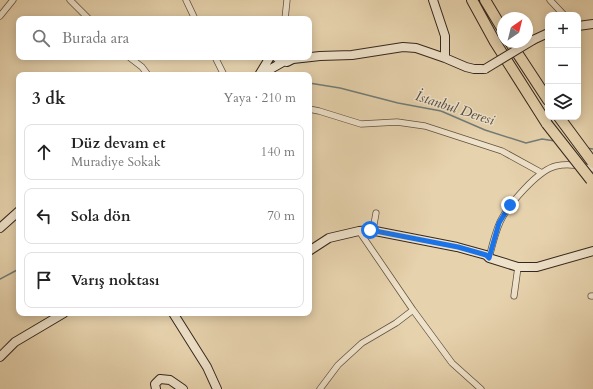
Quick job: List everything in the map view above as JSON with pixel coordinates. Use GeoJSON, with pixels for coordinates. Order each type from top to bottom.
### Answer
{"type":"FeatureCollection","features":[{"type":"Feature","properties":{"kind":"highway"},"geometry":{"type":"LineString","coordinates":[[472,0],[496,42],[547,124],[592,182]]}},
{"type":"Feature","properties":{"kind":"highway"},"geometry":{"type":"LineString","coordinates":[[485,0],[497,20]]}},
{"type":"Feature","properties":{"kind":"highway"},"geometry":{"type":"LineString","coordinates":[[514,48],[545,95]]}},
{"type":"Feature","properties":{"kind":"highway"},"geometry":{"type":"LineString","coordinates":[[561,120],[593,163]]}},
{"type":"Feature","properties":{"kind":"street"},"geometry":{"type":"LineString","coordinates":[[0,16],[13,0]]}},
{"type":"Feature","properties":{"kind":"street"},"geometry":{"type":"LineString","coordinates":[[70,0],[86,16]]}},
{"type":"Feature","properties":{"kind":"street"},"geometry":{"type":"LineString","coordinates":[[186,0],[194,16]]}},
{"type":"Feature","properties":{"kind":"street"},"geometry":{"type":"LineString","coordinates":[[285,16],[287,0]]}},
{"type":"Feature","properties":{"kind":"street"},"geometry":{"type":"LineString","coordinates":[[433,0],[445,36],[445,58]]}},
{"type":"Feature","properties":{"kind":"street"},"geometry":{"type":"LineString","coordinates":[[550,0],[561,12]]}},
{"type":"Feature","properties":{"kind":"street"},"geometry":{"type":"LineString","coordinates":[[581,26],[593,24]]}},
{"type":"Feature","properties":{"kind":"street"},"geometry":{"type":"LineString","coordinates":[[312,57],[352,55],[403,47],[416,48],[466,67],[485,69],[545,34]]}},
{"type":"Feature","properties":{"kind":"street"},"geometry":{"type":"LineString","coordinates":[[312,53],[320,56]]}},
{"type":"Feature","properties":{"kind":"street"},"geometry":{"type":"LineString","coordinates":[[133,60],[146,72]]}},
{"type":"Feature","properties":{"kind":"street"},"geometry":{"type":"LineString","coordinates":[[216,60],[222,72]]}},
{"type":"Feature","properties":{"kind":"street"},"geometry":{"type":"LineString","coordinates":[[261,72],[268,60]]}},
{"type":"Feature","properties":{"kind":"street"},"geometry":{"type":"LineString","coordinates":[[263,72],[280,60],[290,62],[292,60]]}},
{"type":"Feature","properties":{"kind":"street"},"geometry":{"type":"LineString","coordinates":[[312,109],[319,110],[361,124],[396,122],[425,126],[502,151],[542,173]]}},
{"type":"Feature","properties":{"kind":"street"},"geometry":{"type":"LineString","coordinates":[[489,258],[499,223],[510,205],[524,189],[542,173],[555,166],[574,165],[593,169]]}},
{"type":"Feature","properties":{"kind":"street"},"geometry":{"type":"LineString","coordinates":[[373,230],[376,213]]}},
{"type":"Feature","properties":{"kind":"street"},"geometry":{"type":"LineString","coordinates":[[0,228],[16,214]]}},
{"type":"Feature","properties":{"kind":"street"},"geometry":{"type":"LineString","coordinates":[[312,249],[329,238],[359,231],[373,230],[458,247],[486,255],[489,258],[518,268],[537,267],[593,251]]}},
{"type":"Feature","properties":{"kind":"street"},"geometry":{"type":"LineString","coordinates":[[359,231],[413,310],[452,363],[481,389]]}},
{"type":"Feature","properties":{"kind":"street"},"geometry":{"type":"LineString","coordinates":[[514,296],[518,268]]}},
{"type":"Feature","properties":{"kind":"street"},"geometry":{"type":"LineString","coordinates":[[320,389],[338,365],[362,343],[396,323],[413,310]]}},
{"type":"Feature","properties":{"kind":"street"},"geometry":{"type":"LineString","coordinates":[[0,357],[15,342],[59,316]]}},
{"type":"Feature","properties":{"kind":"street"},"geometry":{"type":"LineString","coordinates":[[175,316],[207,367],[217,389]]}},
{"type":"Feature","properties":{"kind":"street"},"geometry":{"type":"LineString","coordinates":[[156,389],[155,384],[160,379],[170,380],[182,389]]}},
{"type":"Feature","properties":{"kind":"waterway","name":"İstanbul Deresi"},"geometry":{"type":"LineString","coordinates":[[312,83],[340,88],[398,103],[441,111],[485,130],[526,143],[542,139],[555,141]]}},
{"type":"Feature","properties":{"kind":"waterway","name":"İstanbul Deresi"},"geometry":{"type":"LineString","coordinates":[[586,148],[593,149]]}},
{"type":"Feature","properties":{"kind":"waterway"},"geometry":{"type":"LineString","coordinates":[[0,279],[16,271]]}},
{"type":"Feature","properties":{"kind":"route"},"geometry":{"type":"LineString","coordinates":[[370,230],[458,247],[486,255],[489,258],[499,223],[510,205]]}}]}
